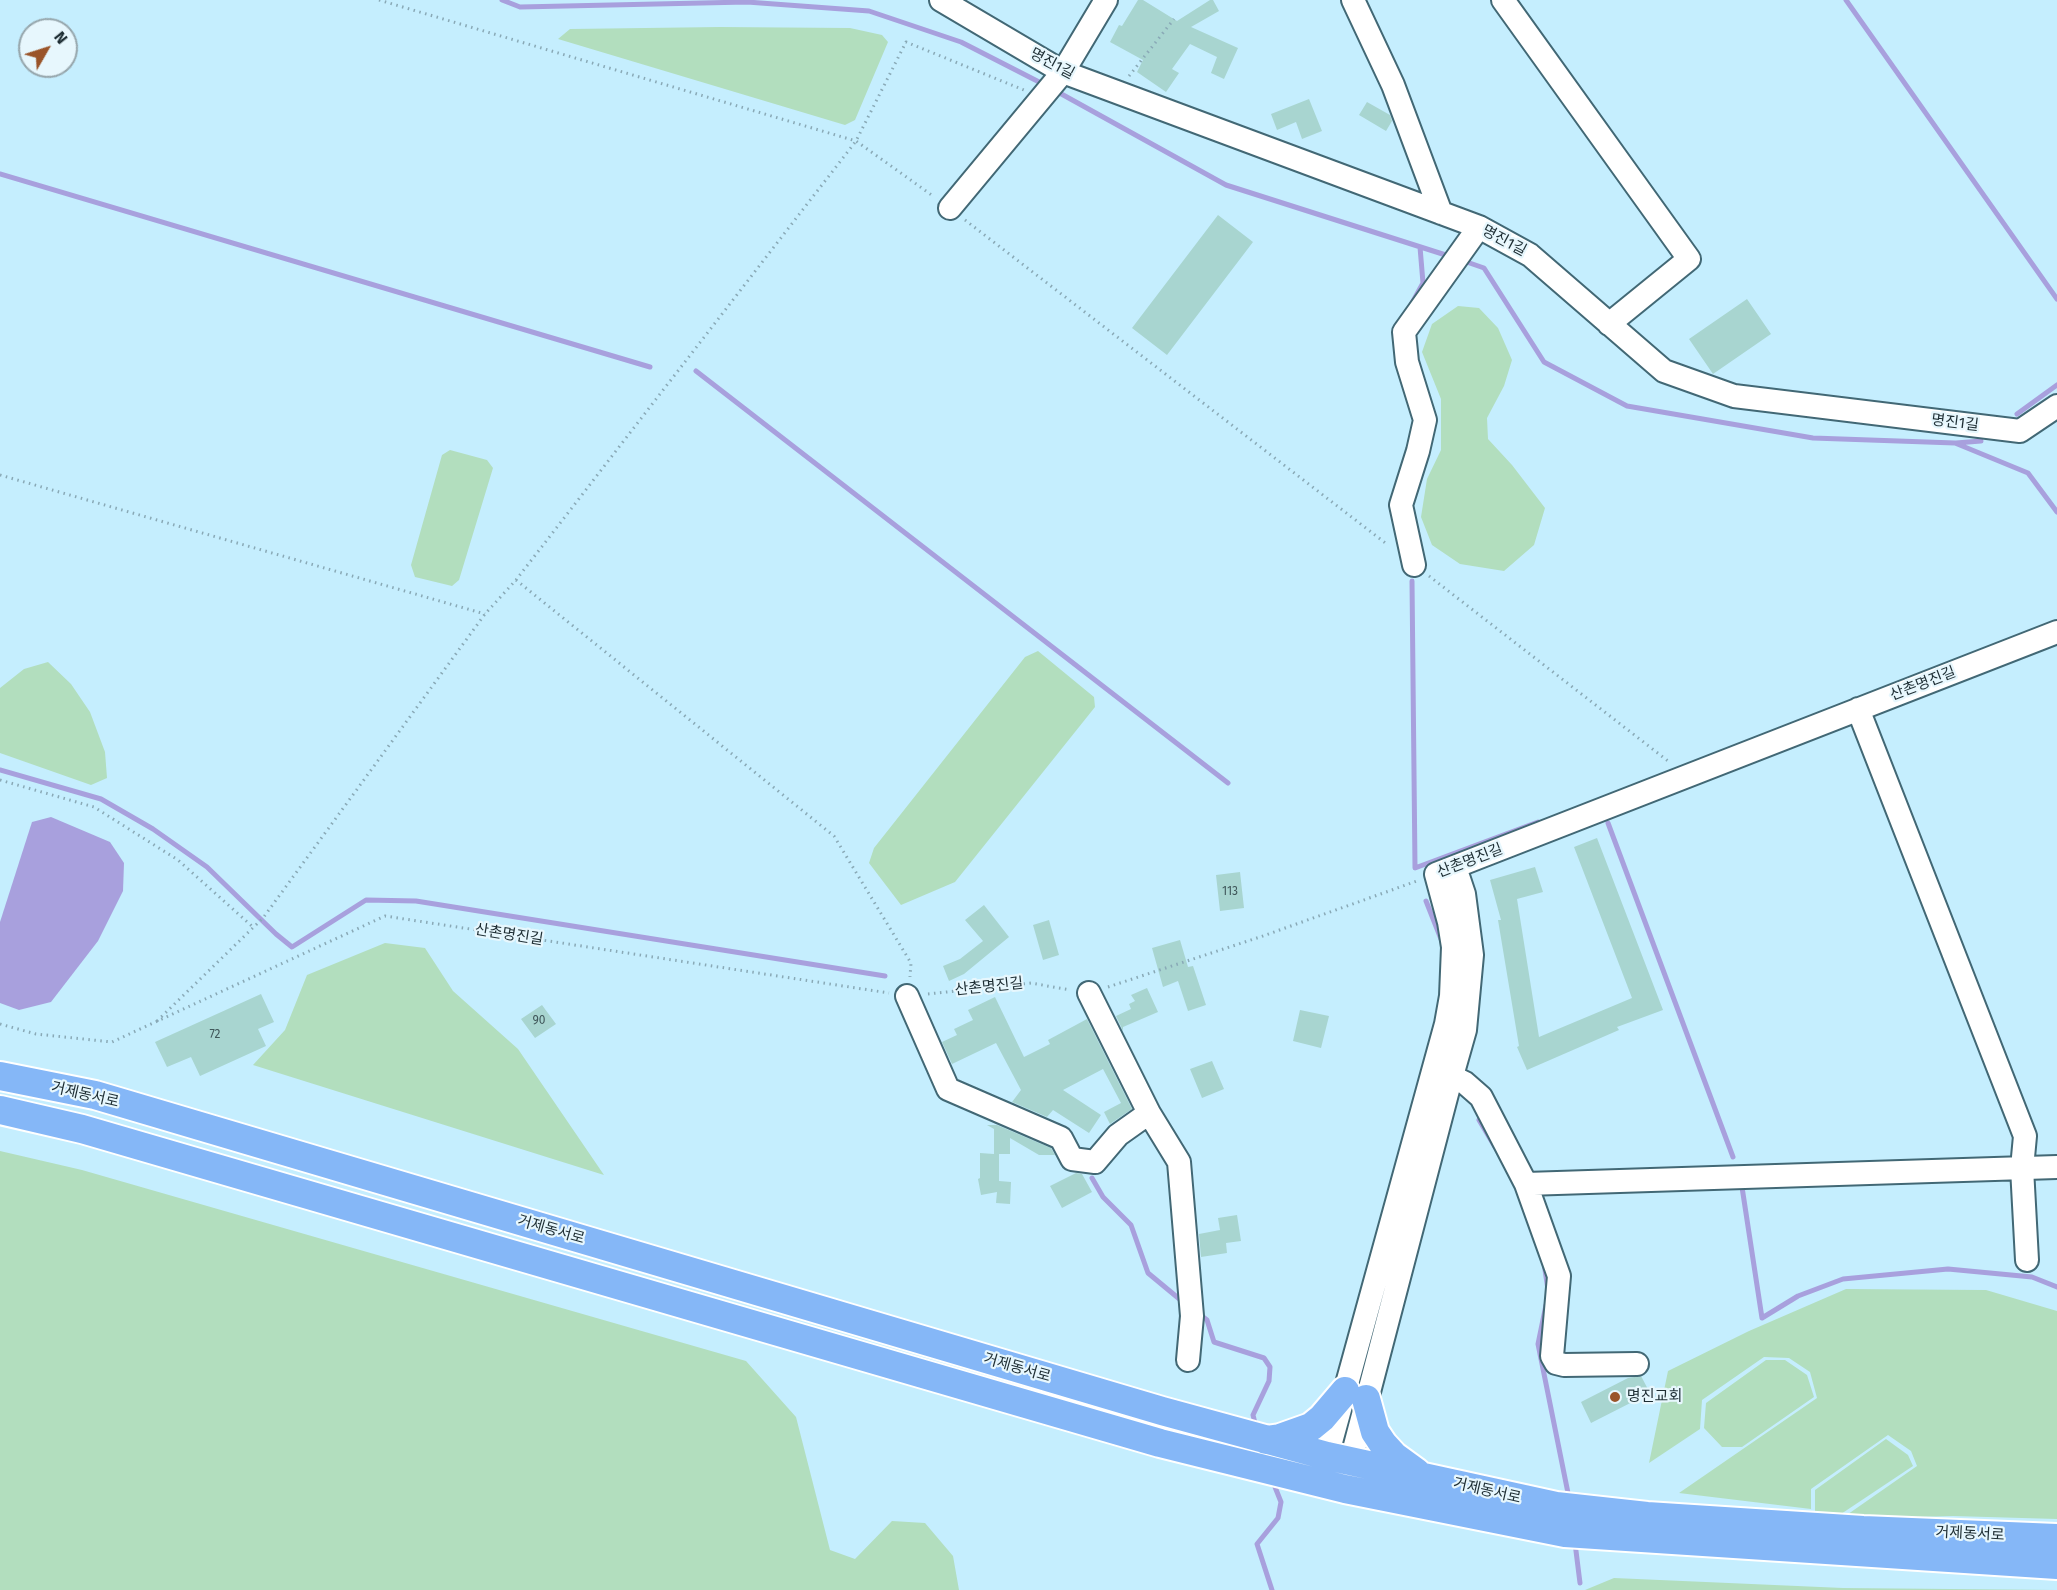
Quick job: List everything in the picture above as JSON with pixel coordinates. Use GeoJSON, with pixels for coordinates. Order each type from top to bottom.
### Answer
{"type":"FeatureCollection","features":[{"type":"Feature","properties":{"kind":"main road","name":"거제동서로"},"geometry":{"type":"LineString","coordinates":[[0,1076],[95,1095],[1265,1440],[1556,1506],[1580,1525],[1659,1517],[1863,1530],[2057,1538]]}},
{"type":"Feature","properties":{"kind":"main road","name":"거제동서로"},"geometry":{"type":"LineString","coordinates":[[0,1110],[82,1128],[1160,1443],[1332,1486],[1580,1525],[2057,1565]]}},
{"type":"Feature","properties":{"kind":"main road"},"geometry":{"type":"LineString","coordinates":[[1265,1440],[1280,1438],[1311,1427],[1355,1395],[1383,1444],[1394,1456],[1423,1476]]}},
{"type":"Feature","properties":{"kind":"street","name":"명진1길"},"geometry":{"type":"LineString","coordinates":[[941,0],[1063,72],[1479,227],[1530,255],[1664,371],[1734,396],[2020,431],[2057,406]]}},
{"type":"Feature","properties":{"kind":"street"},"geometry":{"type":"LineString","coordinates":[[950,208],[1063,72],[1106,0]]}},
{"type":"Feature","properties":{"kind":"street"},"geometry":{"type":"LineString","coordinates":[[1353,0],[1393,85],[1441,213]]}},
{"type":"Feature","properties":{"kind":"street"},"geometry":{"type":"LineString","coordinates":[[1503,0],[1689,259],[1609,324]]}},
{"type":"Feature","properties":{"kind":"street"},"geometry":{"type":"LineString","coordinates":[[1414,565],[1401,505],[1425,420],[1407,362],[1404,332],[1479,227]]}},
{"type":"Feature","properties":{"kind":"street","name":"산촌명진길"},"geometry":{"type":"LineString","coordinates":[[1446,870],[2053,634]]}},
{"type":"Feature","properties":{"kind":"street"},"geometry":{"type":"LineString","coordinates":[[1858,709],[2025,1136],[2022,1168],[2027,1260]]}},
{"type":"Feature","properties":{"kind":"street"},"geometry":{"type":"LineString","coordinates":[[1464,897],[1473,870],[1492,852]]}},
{"type":"Feature","properties":{"kind":"street"},"geometry":{"type":"LineString","coordinates":[[1443,1072],[1465,1030],[1472,955],[1464,897],[1446,870]]}},
{"type":"Feature","properties":{"kind":"street"},"geometry":{"type":"LineString","coordinates":[[1332,1486],[1443,1072],[1446,1024],[1451,996],[1453,947],[1446,870]]}},
{"type":"Feature","properties":{"kind":"street"},"geometry":{"type":"LineString","coordinates":[[1089,993],[1149,1113],[1179,1162],[1191,1289],[1192,1316],[1188,1360]]}},
{"type":"Feature","properties":{"kind":"street"},"geometry":{"type":"LineString","coordinates":[[907,996],[948,1089],[1061,1138],[1072,1159],[1095,1162],[1118,1135],[1149,1113]]}},
{"type":"Feature","properties":{"kind":"street"},"geometry":{"type":"LineString","coordinates":[[1443,1072],[1473,1088],[1481,1097],[1526,1184],[1559,1276],[1552,1356],[1556,1363],[1564,1365],[1637,1364]]}},
{"type":"Feature","properties":{"kind":"street"},"geometry":{"type":"LineString","coordinates":[[1526,1184],[2057,1167]]}},
{"type":"Feature","properties":{"kind":"path"},"geometry":{"type":"LineString","coordinates":[[379,0],[856,141],[950,208],[1686,775]]}},
{"type":"Feature","properties":{"kind":"path"},"geometry":{"type":"LineString","coordinates":[[1119,93],[1135,67],[1174,18]]}},
{"type":"Feature","properties":{"kind":"path"},"geometry":{"type":"LineString","coordinates":[[154,1023],[263,918],[485,614],[516,580],[856,141],[906,42],[1043,97]]}},
{"type":"Feature","properties":{"kind":"path"},"geometry":{"type":"LineString","coordinates":[[0,474],[485,614]]}},
{"type":"Feature","properties":{"kind":"path"},"geometry":{"type":"LineString","coordinates":[[516,580],[834,836],[911,963],[907,996]]}},
{"type":"Feature","properties":{"kind":"path"},"geometry":{"type":"LineString","coordinates":[[0,780],[94,807],[177,860],[253,927]]}},
{"type":"Feature","properties":{"kind":"path","name":"산촌명진길"},"geometry":{"type":"LineString","coordinates":[[0,1024],[36,1034],[112,1042],[384,916],[907,996],[1031,983],[1089,993],[1260,937],[1446,870]]}},
{"type":"Feature","properties":{"kind":"green space"},"geometry":{"type":"Polygon","coordinates":[[[850,28],[882,35],[888,42],[855,120],[845,125],[558,39],[570,29],[850,28]]]}},
{"type":"Feature","properties":{"kind":"green space"},"geometry":{"type":"Polygon","coordinates":[[[1458,306],[1479,308],[1498,328],[1512,360],[1504,386],[1487,418],[1488,439],[1512,465],[1545,508],[1534,545],[1504,571],[1460,564],[1432,545],[1421,517],[1427,479],[1441,450],[1441,399],[1422,352],[1432,324],[1458,306]]]}},
{"type":"Feature","properties":{"kind":"green space"},"geometry":{"type":"Polygon","coordinates":[[[450,450],[487,460],[493,468],[459,580],[452,586],[415,577],[411,565],[442,455],[450,450]]]}},
{"type":"Feature","properties":{"kind":"green space"},"geometry":{"type":"Polygon","coordinates":[[[1038,651],[1094,697],[1095,707],[955,882],[901,905],[869,863],[874,848],[1025,657],[1038,651]]]}},
{"type":"Feature","properties":{"kind":"green space"},"geometry":{"type":"Polygon","coordinates":[[[48,662],[71,684],[90,712],[105,752],[107,778],[91,785],[0,753],[0,688],[24,669],[48,662]]]}},
{"type":"Feature","properties":{"kind":"green space"},"geometry":{"type":"Polygon","coordinates":[[[385,943],[425,948],[453,991],[518,1049],[604,1175],[253,1065],[285,1030],[307,975],[385,943]]]}},
{"type":"Feature","properties":{"kind":"green space"},"geometry":{"type":"Polygon","coordinates":[[[0,1151],[82,1170],[746,1361],[796,1417],[830,1550],[855,1559],[892,1521],[925,1523],[953,1556],[959,1590],[0,1590],[0,1151]]]}},
{"type":"Feature","properties":{"kind":"green space"},"geometry":{"type":"Polygon","coordinates":[[[1846,1289],[1986,1290],[2057,1311],[2057,1519],[1953,1516],[1841,1519],[1917,1466],[1911,1451],[1888,1435],[1811,1489],[1811,1509],[1679,1493],[1817,1398],[1810,1372],[1789,1358],[1764,1357],[1702,1400],[1700,1429],[1649,1463],[1668,1371],[1749,1331],[1846,1289]]]}},
{"type":"Feature","properties":{"kind":"green space"},"geometry":{"type":"Polygon","coordinates":[[[1766,1360],[1785,1360],[1807,1375],[1814,1397],[1742,1447],[1722,1447],[1704,1428],[1706,1403],[1766,1360]]]}},
{"type":"Feature","properties":{"kind":"green space"},"geometry":{"type":"Polygon","coordinates":[[[1886,1439],[1908,1455],[1913,1466],[1832,1520],[1815,1511],[1815,1490],[1886,1439]]]}},
{"type":"Feature","properties":{"kind":"green space"},"geometry":{"type":"Polygon","coordinates":[[[1614,1578],[1843,1588],[2057,1590],[1585,1590],[1614,1578]]]}},
{"type":"Feature","properties":{"kind":"shaded area"},"geometry":{"type":"Polygon","coordinates":[[[51,817],[110,842],[124,863],[123,891],[98,941],[51,1002],[19,1010],[0,1003],[0,922],[32,822],[51,817]]]}},
{"type":"Feature","properties":{"kind":"building"},"geometry":{"type":"Polygon","coordinates":[[[1138,0],[1143,0],[1177,21],[1213,0],[1219,11],[1191,27],[1238,48],[1224,79],[1211,73],[1217,57],[1190,44],[1172,69],[1179,73],[1166,92],[1137,72],[1143,60],[1110,42],[1119,25],[1122,26],[1138,0]]]}},
{"type":"Feature","properties":{"kind":"building"},"geometry":{"type":"Polygon","coordinates":[[[1309,99],[1322,131],[1302,139],[1296,122],[1277,130],[1271,114],[1309,99]]]}},
{"type":"Feature","properties":{"kind":"building"},"geometry":{"type":"Polygon","coordinates":[[[1367,102],[1390,115],[1392,121],[1386,131],[1359,115],[1367,102]]]}},
{"type":"Feature","properties":{"kind":"building"},"geometry":{"type":"Polygon","coordinates":[[[1218,215],[1253,242],[1167,355],[1132,328],[1218,215]]]}},
{"type":"Feature","properties":{"kind":"building"},"geometry":{"type":"Polygon","coordinates":[[[1747,299],[1771,334],[1713,374],[1689,339],[1747,299]]]}},
{"type":"Feature","properties":{"kind":"building"},"geometry":{"type":"Polygon","coordinates":[[[1597,838],[1663,1010],[1617,1027],[1619,1030],[1527,1070],[1517,1047],[1519,1046],[1498,920],[1501,920],[1490,880],[1535,867],[1543,892],[1517,899],[1539,1037],[1632,998],[1574,847],[1597,838]]]}},
{"type":"Feature","properties":{"kind":"building"},"geometry":{"type":"Polygon","coordinates":[[[1240,872],[1244,908],[1220,911],[1216,875],[1240,872]]]}},
{"type":"Feature","properties":{"kind":"building"},"geometry":{"type":"Polygon","coordinates":[[[984,905],[1009,937],[964,974],[949,981],[943,966],[960,959],[983,941],[965,920],[984,905]]]}},
{"type":"Feature","properties":{"kind":"building"},"geometry":{"type":"Polygon","coordinates":[[[1049,920],[1059,955],[1043,960],[1033,925],[1049,920]]]}},
{"type":"Feature","properties":{"kind":"building"},"geometry":{"type":"Polygon","coordinates":[[[1180,940],[1188,967],[1193,966],[1206,1005],[1188,1011],[1178,981],[1163,987],[1152,948],[1180,940]]]}},
{"type":"Feature","properties":{"kind":"building"},"geometry":{"type":"Polygon","coordinates":[[[1147,988],[1158,1012],[1123,1027],[1123,1031],[1116,1016],[1131,1009],[1129,1004],[1135,1001],[1131,995],[1147,988]]]}},
{"type":"Feature","properties":{"kind":"building"},"geometry":{"type":"Polygon","coordinates":[[[261,994],[274,1022],[258,1029],[266,1046],[200,1076],[191,1057],[167,1067],[155,1042],[261,994]]]}},
{"type":"Feature","properties":{"kind":"building"},"geometry":{"type":"Polygon","coordinates":[[[995,997],[1024,1057],[1050,1044],[1048,1040],[1087,1019],[1132,1109],[1110,1124],[1104,1112],[1121,1103],[1103,1069],[1063,1090],[1101,1115],[1089,1133],[1053,1110],[1047,1117],[1012,1102],[1021,1090],[996,1043],[952,1064],[942,1042],[957,1035],[954,1029],[973,1020],[968,1010],[995,997]]]}},
{"type":"Feature","properties":{"kind":"building"},"geometry":{"type":"Polygon","coordinates":[[[542,1005],[556,1024],[535,1038],[521,1019],[542,1005]]]}},
{"type":"Feature","properties":{"kind":"building"},"geometry":{"type":"Polygon","coordinates":[[[1300,1010],[1329,1016],[1321,1048],[1293,1041],[1300,1010]]]}},
{"type":"Feature","properties":{"kind":"building"},"geometry":{"type":"Polygon","coordinates":[[[1212,1061],[1224,1089],[1202,1098],[1190,1069],[1212,1061]]]}},
{"type":"Feature","properties":{"kind":"building"},"geometry":{"type":"Polygon","coordinates":[[[987,1125],[997,1125],[1051,1148],[1055,1155],[1039,1155],[1010,1138],[1010,1154],[999,1154],[999,1181],[1011,1182],[1010,1204],[996,1203],[997,1192],[981,1195],[978,1179],[980,1178],[980,1153],[994,1154],[994,1129],[987,1125]]]}},
{"type":"Feature","properties":{"kind":"building"},"geometry":{"type":"Polygon","coordinates":[[[1076,1173],[1082,1174],[1092,1192],[1062,1208],[1050,1186],[1076,1173]]]}},
{"type":"Feature","properties":{"kind":"building"},"geometry":{"type":"Polygon","coordinates":[[[1237,1215],[1241,1241],[1226,1243],[1227,1253],[1201,1257],[1199,1234],[1220,1230],[1218,1218],[1237,1215]]]}},
{"type":"Feature","properties":{"kind":"building","name":"명진교회"},"geometry":{"type":"Polygon","coordinates":[[[1641,1376],[1650,1393],[1591,1423],[1581,1402],[1628,1378],[1641,1376]]]}},
{"type":"Feature","properties":{"kind":"waterway"},"geometry":{"type":"LineString","coordinates":[[502,0],[520,7],[747,2],[869,11],[961,42],[1045,85]]}},
{"type":"Feature","properties":{"kind":"waterway"},"geometry":{"type":"LineString","coordinates":[[1846,0],[2057,299]]}},
{"type":"Feature","properties":{"kind":"waterway"},"geometry":{"type":"LineString","coordinates":[[1056,91],[1226,185],[1452,257]]}},
{"type":"Feature","properties":{"kind":"waterway"},"geometry":{"type":"LineString","coordinates":[[0,174],[650,367]]}},
{"type":"Feature","properties":{"kind":"waterway"},"geometry":{"type":"LineString","coordinates":[[1412,303],[1423,283],[1420,247]]}},
{"type":"Feature","properties":{"kind":"waterway"},"geometry":{"type":"LineString","coordinates":[[1461,260],[1484,268],[1544,362],[1627,406],[1813,438],[1955,443],[2028,473],[2057,512]]}},
{"type":"Feature","properties":{"kind":"waterway"},"geometry":{"type":"LineString","coordinates":[[696,371],[1228,783]]}},
{"type":"Feature","properties":{"kind":"waterway"},"geometry":{"type":"LineString","coordinates":[[2017,414],[2057,385]]}},
{"type":"Feature","properties":{"kind":"waterway"},"geometry":{"type":"LineString","coordinates":[[1956,443],[1981,441]]}},
{"type":"Feature","properties":{"kind":"waterway"},"geometry":{"type":"LineString","coordinates":[[1412,581],[1415,868],[1538,822]]}},
{"type":"Feature","properties":{"kind":"waterway"},"geometry":{"type":"LineString","coordinates":[[0,770],[101,799],[153,829],[207,867],[292,947],[366,900],[416,901],[885,976]]}},
{"type":"Feature","properties":{"kind":"waterway"},"geometry":{"type":"LineString","coordinates":[[1608,823],[1733,1157]]}},
{"type":"Feature","properties":{"kind":"waterway"},"geometry":{"type":"LineString","coordinates":[[1426,901],[1441,939]]}},
{"type":"Feature","properties":{"kind":"waterway"},"geometry":{"type":"LineString","coordinates":[[1479,1120],[1495,1147]]}},
{"type":"Feature","properties":{"kind":"waterway"},"geometry":{"type":"LineString","coordinates":[[1092,1178],[1103,1197],[1131,1225],[1148,1273],[1183,1302]]}},
{"type":"Feature","properties":{"kind":"waterway"},"geometry":{"type":"LineString","coordinates":[[1742,1187],[1762,1318],[1798,1296],[1843,1279],[1948,1269],[2032,1277],[2057,1287]]}},
{"type":"Feature","properties":{"kind":"waterway"},"geometry":{"type":"LineString","coordinates":[[1544,1263],[1548,1290]]}},
{"type":"Feature","properties":{"kind":"waterway"},"geometry":{"type":"LineString","coordinates":[[1546,1305],[1538,1344],[1569,1498]]}},
{"type":"Feature","properties":{"kind":"waterway"},"geometry":{"type":"LineString","coordinates":[[1198,1313],[1207,1320],[1214,1342],[1264,1358],[1270,1367],[1269,1381],[1253,1415],[1256,1427]]}},
{"type":"Feature","properties":{"kind":"waterway"},"geometry":{"type":"LineString","coordinates":[[1272,1590],[1257,1544],[1278,1518],[1281,1502],[1275,1487]]}},
{"type":"Feature","properties":{"kind":"waterway"},"geometry":{"type":"LineString","coordinates":[[1575,1543],[1580,1583]]}},
{"type":"Feature","properties":{"kind":"place","name":"명진교회"},"geometry":{"type":"Point","coordinates":[1615,1397]}}]}
